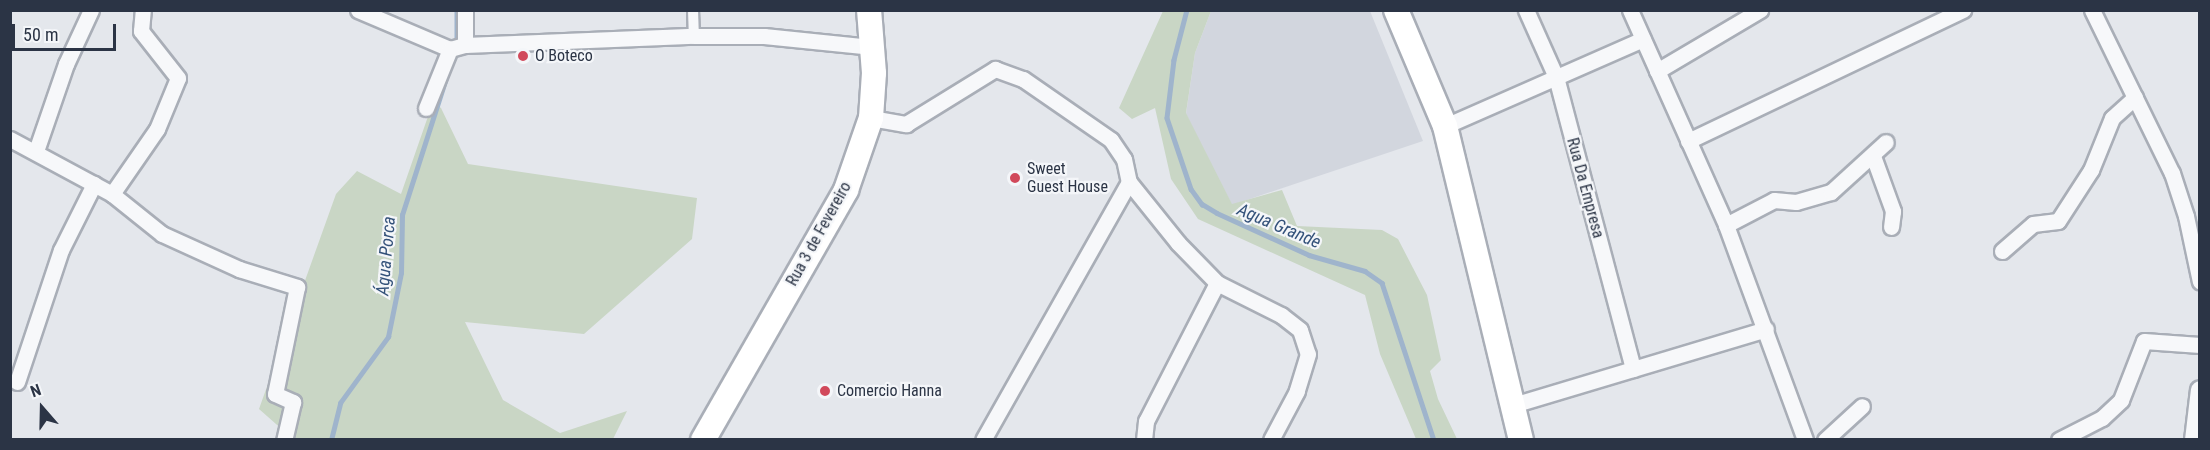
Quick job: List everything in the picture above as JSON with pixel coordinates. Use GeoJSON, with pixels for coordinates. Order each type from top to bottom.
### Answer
{"type":"FeatureCollection","features":[{"type":"Feature","properties":{"kind":"main road","name":"Rua 3 de Fevereiro"},"geometry":{"type":"LineString","coordinates":[[703,440],[846,189],[871,118],[872,47],[869,10]]}},
{"type":"Feature","properties":{"kind":"main road"},"geometry":{"type":"LineString","coordinates":[[1396,10],[1445,126],[1521,440]]}},
{"type":"Feature","properties":{"kind":"street"},"geometry":{"type":"LineString","coordinates":[[36,151],[66,64],[91,10]]}},
{"type":"Feature","properties":{"kind":"street"},"geometry":{"type":"LineString","coordinates":[[112,194],[158,129],[178,78],[141,31],[143,10]]}},
{"type":"Feature","properties":{"kind":"street"},"geometry":{"type":"LineString","coordinates":[[358,10],[450,49],[465,45],[694,36],[764,36],[872,47]]}},
{"type":"Feature","properties":{"kind":"street"},"geometry":{"type":"LineString","coordinates":[[465,10],[465,45]]}},
{"type":"Feature","properties":{"kind":"street"},"geometry":{"type":"LineString","coordinates":[[693,10],[694,36]]}},
{"type":"Feature","properties":{"kind":"street","name":"Rua Da Empresa"},"geometry":{"type":"LineString","coordinates":[[1526,10],[1556,77],[1634,369]]}},
{"type":"Feature","properties":{"kind":"street"},"geometry":{"type":"LineString","coordinates":[[1630,10],[1726,225],[1805,440]]}},
{"type":"Feature","properties":{"kind":"street"},"geometry":{"type":"LineString","coordinates":[[1657,71],[1760,10]]}},
{"type":"Feature","properties":{"kind":"street"},"geometry":{"type":"LineString","coordinates":[[1688,141],[1963,10]]}},
{"type":"Feature","properties":{"kind":"street"},"geometry":{"type":"LineString","coordinates":[[2092,10],[2172,173],[2186,216],[2199,282]]}},
{"type":"Feature","properties":{"kind":"street"},"geometry":{"type":"LineString","coordinates":[[1445,126],[1643,39]]}},
{"type":"Feature","properties":{"kind":"street"},"geometry":{"type":"LineString","coordinates":[[426,108],[450,49]]}},
{"type":"Feature","properties":{"kind":"street"},"geometry":{"type":"LineString","coordinates":[[871,118],[906,124],[995,69],[1023,79],[1111,140],[1124,159],[1129,182],[1178,243],[1217,283],[1281,315],[1300,330],[1308,354],[1297,391],[1270,440]]}},
{"type":"Feature","properties":{"kind":"street"},"geometry":{"type":"LineString","coordinates":[[2002,252],[2033,224],[2058,221],[2091,170],[2112,118],[2135,97]]}},
{"type":"Feature","properties":{"kind":"street"},"geometry":{"type":"LineString","coordinates":[[10,139],[112,194],[162,234],[239,269],[297,287],[275,394],[293,402],[284,440]]}},
{"type":"Feature","properties":{"kind":"street"},"geometry":{"type":"LineString","coordinates":[[1726,225],[1774,200],[1796,202],[1831,192],[1886,142]]}},
{"type":"Feature","properties":{"kind":"street"},"geometry":{"type":"LineString","coordinates":[[1873,156],[1893,211],[1891,227]]}},
{"type":"Feature","properties":{"kind":"street"},"geometry":{"type":"LineString","coordinates":[[983,440],[1129,182]]}},
{"type":"Feature","properties":{"kind":"street"},"geometry":{"type":"LineString","coordinates":[[17,382],[61,250],[94,184]]}},
{"type":"Feature","properties":{"kind":"street"},"geometry":{"type":"LineString","coordinates":[[1142,439],[1146,421],[1217,283]]}},
{"type":"Feature","properties":{"kind":"street"},"geometry":{"type":"LineString","coordinates":[[1513,405],[1766,329]]}},
{"type":"Feature","properties":{"kind":"street"},"geometry":{"type":"LineString","coordinates":[[2059,440],[2102,418],[2121,400],[2144,341],[2199,345]]}},
{"type":"Feature","properties":{"kind":"street"},"geometry":{"type":"LineString","coordinates":[[2196,438],[2199,390]]}},
{"type":"Feature","properties":{"kind":"street"},"geometry":{"type":"LineString","coordinates":[[1825,440],[1862,406]]}},
{"type":"Feature","properties":{"kind":"shaded area"},"geometry":{"type":"Polygon","coordinates":[[[1211,11],[1370,11],[1423,141],[1232,205],[1186,114],[1195,53],[1211,11]]]}},
{"type":"Feature","properties":{"kind":"green space"},"geometry":{"type":"Polygon","coordinates":[[[1163,11],[1211,11],[1195,53],[1186,113],[1232,204],[1282,190],[1297,226],[1382,230],[1398,239],[1427,295],[1441,360],[1430,371],[1438,399],[1457,439],[1416,439],[1380,354],[1365,295],[1198,219],[1171,179],[1155,108],[1132,119],[1119,108],[1163,11]]]}},
{"type":"Feature","properties":{"kind":"green space"},"geometry":{"type":"Polygon","coordinates":[[[433,102],[441,108],[468,164],[697,198],[692,239],[584,334],[465,322],[503,400],[560,433],[627,411],[613,439],[293,439],[259,409],[336,194],[357,171],[401,194],[433,102]]]}},
{"type":"Feature","properties":{"kind":"waterway"},"geometry":{"type":"LineString","coordinates":[[457,10],[457,38]]}},
{"type":"Feature","properties":{"kind":"waterway","name":"Agua Grande"},"geometry":{"type":"LineString","coordinates":[[1187,10],[1174,60],[1167,118],[1191,189],[1202,204],[1217,213],[1309,255],[1365,271],[1382,283],[1434,440]]}},
{"type":"Feature","properties":{"kind":"waterway","name":"Água Porca"},"geometry":{"type":"LineString","coordinates":[[331,440],[340,403],[388,337],[401,273],[402,215],[446,78]]}},
{"type":"Feature","properties":{"kind":"place","name":"O Boteco"},"geometry":{"type":"Point","coordinates":[523,56]}},
{"type":"Feature","properties":{"kind":"place","name":"Sweet Guest House"},"geometry":{"type":"Point","coordinates":[1015,178]}},
{"type":"Feature","properties":{"kind":"place","name":"Comercio Hanna"},"geometry":{"type":"Point","coordinates":[825,391]}}]}
